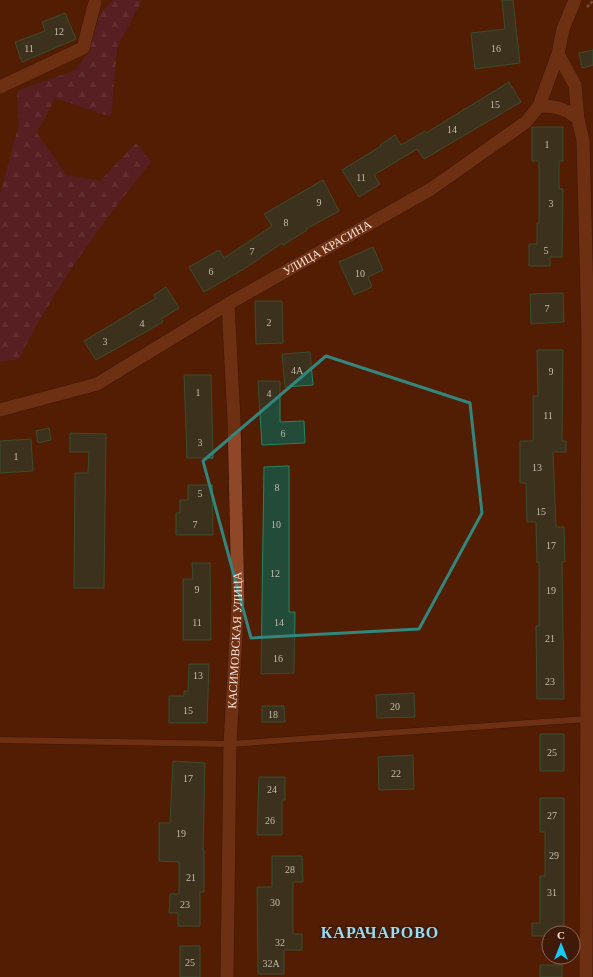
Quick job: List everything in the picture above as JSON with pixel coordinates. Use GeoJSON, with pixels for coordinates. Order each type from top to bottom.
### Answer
{"type":"FeatureCollection","features":[{"type":"Feature","properties":{"kind":"street","name":"УЛИЦА КРАСИНА"},"geometry":{"type":"LineString","coordinates":[[0,410],[97,384],[228,304],[431,188],[526,122],[539,106],[558,54],[563,29],[575,0]]}},
{"type":"Feature","properties":{"kind":"street"},"geometry":{"type":"LineString","coordinates":[[0,87],[83,48],[95,2]]}},
{"type":"Feature","properties":{"kind":"street"},"geometry":{"type":"LineString","coordinates":[[558,54],[575,85],[578,119],[583,140],[588,336],[586,977]]}},
{"type":"Feature","properties":{"kind":"street"},"geometry":{"type":"LineString","coordinates":[[539,106],[553,106],[568,110],[578,119]]}},
{"type":"Feature","properties":{"kind":"street","name":"КАСИМОВСКАЯ УЛИЦА"},"geometry":{"type":"LineString","coordinates":[[227,977],[230,744],[238,601],[234,420],[228,304]]}},
{"type":"Feature","properties":{"kind":"lane"},"geometry":{"type":"LineString","coordinates":[[0,740],[230,744],[586,719]]}},
{"type":"Feature","properties":{"kind":"highlighted area"},"geometry":{"type":"Polygon","coordinates":[[[326,356],[470,403],[482,513],[419,629],[251,638],[203,461],[326,356]]]}},
{"type":"Feature","properties":{"kind":"green space"},"geometry":{"type":"Polygon","coordinates":[[[113,0],[142,0],[117,48],[111,117],[55,98],[37,133],[66,175],[100,181],[136,143],[151,162],[114,209],[63,281],[19,359],[0,362],[0,195],[19,124],[17,91],[75,70],[88,53],[100,13],[113,0]]]}},
{"type":"Feature","properties":{"kind":"building"},"geometry":{"type":"Polygon","coordinates":[[[502,0],[513,0],[520,63],[475,69],[471,33],[505,29],[502,0]]]}},
{"type":"Feature","properties":{"kind":"building"},"geometry":{"type":"Polygon","coordinates":[[[65,13],[76,39],[22,62],[15,42],[45,31],[42,22],[65,13]]]}},
{"type":"Feature","properties":{"kind":"building"},"geometry":{"type":"Polygon","coordinates":[[[593,50],[593,65],[582,68],[579,53],[593,50]]]}},
{"type":"Feature","properties":{"kind":"building"},"geometry":{"type":"Polygon","coordinates":[[[509,82],[521,102],[424,159],[417,149],[374,175],[380,184],[359,197],[342,170],[381,146],[380,145],[395,135],[401,145],[425,131],[426,133],[509,82]]]}},
{"type":"Feature","properties":{"kind":"building"},"geometry":{"type":"Polygon","coordinates":[[[532,127],[563,127],[563,161],[559,161],[559,189],[563,189],[562,257],[550,257],[550,266],[529,266],[529,244],[537,244],[537,223],[539,223],[539,161],[532,161],[532,127]]]}},
{"type":"Feature","properties":{"kind":"building"},"geometry":{"type":"Polygon","coordinates":[[[323,180],[339,211],[306,229],[307,230],[283,245],[282,243],[244,269],[204,292],[189,267],[219,250],[224,258],[272,226],[264,214],[323,180]]]}},
{"type":"Feature","properties":{"kind":"building"},"geometry":{"type":"Polygon","coordinates":[[[373,247],[383,270],[368,277],[372,287],[354,295],[339,262],[373,247]]]}},
{"type":"Feature","properties":{"kind":"building"},"geometry":{"type":"Polygon","coordinates":[[[166,287],[179,308],[161,319],[163,322],[96,360],[84,341],[156,298],[154,295],[166,287]]]}},
{"type":"Feature","properties":{"kind":"building"},"geometry":{"type":"Polygon","coordinates":[[[563,293],[564,322],[531,324],[530,294],[563,293]]]}},
{"type":"Feature","properties":{"kind":"building"},"geometry":{"type":"Polygon","coordinates":[[[255,301],[282,301],[283,343],[256,344],[255,301]]]}},
{"type":"Feature","properties":{"kind":"building"},"geometry":{"type":"Polygon","coordinates":[[[537,350],[563,350],[562,441],[566,441],[566,452],[553,452],[556,527],[564,527],[565,562],[562,562],[564,699],[537,699],[536,626],[539,626],[539,562],[537,563],[536,522],[527,522],[526,483],[520,483],[520,441],[533,441],[533,396],[538,396],[537,350]]]}},
{"type":"Feature","properties":{"kind":"building"},"geometry":{"type":"Polygon","coordinates":[[[310,352],[313,385],[285,387],[282,354],[310,352]]]}},
{"type":"Feature","properties":{"kind":"building"},"geometry":{"type":"Polygon","coordinates":[[[184,375],[211,375],[213,458],[187,458],[184,375]]]}},
{"type":"Feature","properties":{"kind":"building"},"geometry":{"type":"Polygon","coordinates":[[[258,381],[280,381],[280,422],[304,421],[305,443],[262,445],[258,381]]]}},
{"type":"Feature","properties":{"kind":"building"},"geometry":{"type":"Polygon","coordinates":[[[49,428],[51,440],[38,443],[36,431],[49,428]]]}},
{"type":"Feature","properties":{"kind":"building"},"geometry":{"type":"Polygon","coordinates":[[[70,433],[106,434],[104,588],[74,588],[75,473],[88,473],[89,452],[70,452],[70,433]]]}},
{"type":"Feature","properties":{"kind":"building"},"geometry":{"type":"Polygon","coordinates":[[[31,439],[33,471],[0,473],[0,441],[31,439]]]}},
{"type":"Feature","properties":{"kind":"building"},"geometry":{"type":"Polygon","coordinates":[[[289,466],[289,612],[295,612],[294,673],[261,674],[264,467],[289,466]]]}},
{"type":"Feature","properties":{"kind":"building"},"geometry":{"type":"Polygon","coordinates":[[[188,485],[212,485],[213,535],[176,535],[176,513],[180,513],[180,500],[188,500],[188,485]]]}},
{"type":"Feature","properties":{"kind":"building"},"geometry":{"type":"Polygon","coordinates":[[[192,563],[210,563],[211,640],[183,640],[183,579],[193,579],[192,563]]]}},
{"type":"Feature","properties":{"kind":"building"},"geometry":{"type":"Polygon","coordinates":[[[189,664],[209,664],[207,723],[169,723],[169,696],[184,696],[184,691],[188,691],[189,664]]]}},
{"type":"Feature","properties":{"kind":"building"},"geometry":{"type":"Polygon","coordinates":[[[414,693],[415,717],[377,718],[376,695],[414,693]]]}},
{"type":"Feature","properties":{"kind":"building"},"geometry":{"type":"Polygon","coordinates":[[[262,706],[284,706],[285,722],[262,722],[262,706]]]}},
{"type":"Feature","properties":{"kind":"building"},"geometry":{"type":"Polygon","coordinates":[[[540,734],[564,734],[564,771],[540,771],[540,734]]]}},
{"type":"Feature","properties":{"kind":"building"},"geometry":{"type":"Polygon","coordinates":[[[413,755],[414,789],[379,790],[378,757],[413,755]]]}},
{"type":"Feature","properties":{"kind":"building"},"geometry":{"type":"Polygon","coordinates":[[[173,761],[205,763],[203,850],[204,892],[200,892],[200,926],[178,926],[178,913],[169,913],[170,894],[179,894],[179,862],[159,861],[159,823],[170,823],[173,761]]]}},
{"type":"Feature","properties":{"kind":"building"},"geometry":{"type":"Polygon","coordinates":[[[259,777],[285,777],[285,800],[282,800],[282,835],[257,835],[259,777]]]}},
{"type":"Feature","properties":{"kind":"building"},"geometry":{"type":"Polygon","coordinates":[[[540,798],[564,798],[564,925],[541,925],[541,936],[532,936],[532,923],[540,923],[540,876],[545,876],[545,832],[540,832],[540,798]]]}},
{"type":"Feature","properties":{"kind":"building"},"geometry":{"type":"Polygon","coordinates":[[[272,856],[302,856],[303,882],[293,882],[293,934],[302,934],[302,950],[284,950],[284,974],[258,974],[257,887],[272,887],[272,856]]]}},
{"type":"Feature","properties":{"kind":"building"},"geometry":{"type":"Polygon","coordinates":[[[180,946],[200,946],[200,977],[180,977],[180,946]]]}},
{"type":"Feature","properties":{"kind":"building"},"geometry":{"type":"Polygon","coordinates":[[[540,965],[562,965],[562,977],[540,977],[540,965]]]}},
{"type":"Feature","properties":{"kind":"district","name":"КАРАЧАРОВО"},"geometry":{"type":"Point","coordinates":[380,932]}}]}
